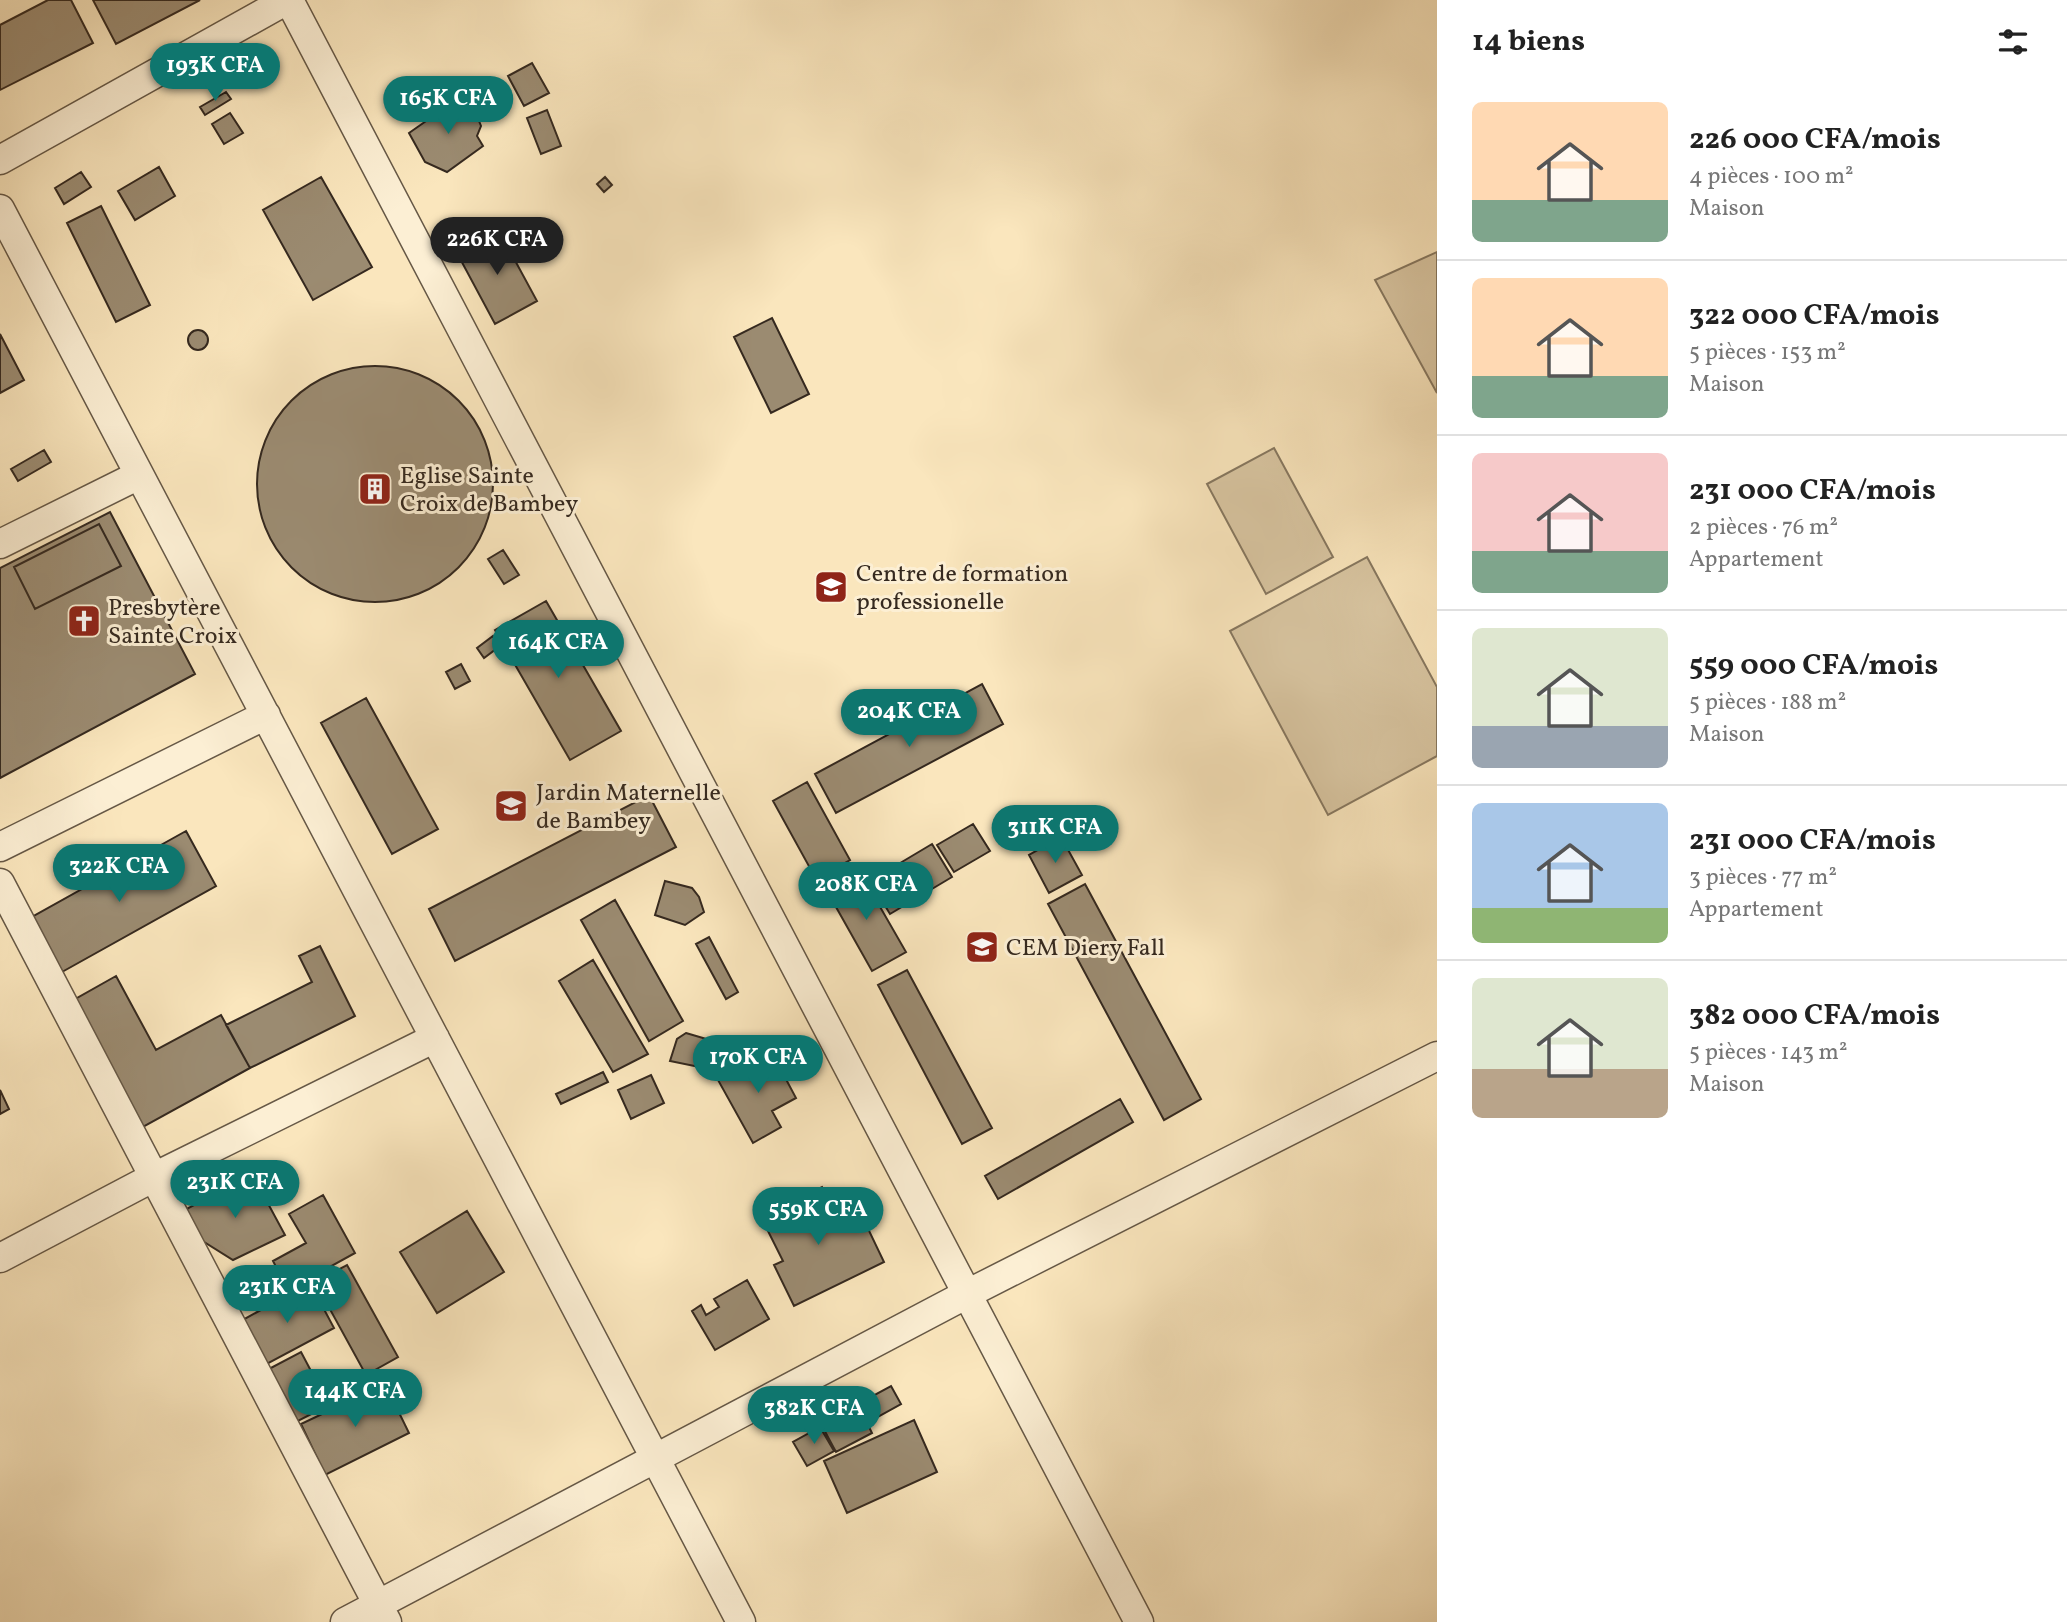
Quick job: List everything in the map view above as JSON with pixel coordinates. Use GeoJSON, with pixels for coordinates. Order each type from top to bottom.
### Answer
{"type":"FeatureCollection","features":[{"type":"Feature","properties":{"kind":"street"},"geometry":{"type":"LineString","coordinates":[[0,160],[288,0],[967,1294],[1131,1619]]}},
{"type":"Feature","properties":{"kind":"street"},"geometry":{"type":"LineString","coordinates":[[0,209],[741,1622]]}},
{"type":"Feature","properties":{"kind":"street"},"geometry":{"type":"LineString","coordinates":[[0,544],[139,475]]}},
{"type":"Feature","properties":{"kind":"street"},"geometry":{"type":"LineString","coordinates":[[0,847],[266,715]]}},
{"type":"Feature","properties":{"kind":"street"},"geometry":{"type":"LineString","coordinates":[[0,883],[382,1613]]}},
{"type":"Feature","properties":{"kind":"street"},"geometry":{"type":"LineString","coordinates":[[0,1258],[154,1177],[435,1038]]}},
{"type":"Feature","properties":{"kind":"street"},"geometry":{"type":"LineString","coordinates":[[345,1622],[382,1613],[655,1459],[967,1294],[1437,1056]]}},
{"type":"Feature","properties":{"kind":"shaded area"},"geometry":{"type":"Polygon","coordinates":[[[1437,252],[1437,393],[1375,280],[1437,252]]]}},
{"type":"Feature","properties":{"kind":"shaded area"},"geometry":{"type":"Polygon","coordinates":[[[1274,448],[1333,557],[1266,594],[1207,484],[1274,448]]]}},
{"type":"Feature","properties":{"kind":"shaded area"},"geometry":{"type":"Polygon","coordinates":[[[1367,557],[1437,687],[1437,756],[1328,815],[1230,631],[1367,557]]]}},
{"type":"Feature","properties":{"kind":"building"},"geometry":{"type":"Polygon","coordinates":[[[48,0],[71,0],[93,43],[0,90],[0,25],[48,0]]]}},
{"type":"Feature","properties":{"kind":"building"},"geometry":{"type":"Polygon","coordinates":[[[93,0],[200,0],[116,44],[93,0]]]}},
{"type":"Feature","properties":{"kind":"building"},"geometry":{"type":"Polygon","coordinates":[[[532,63],[549,93],[524,106],[508,76],[532,63]]]}},
{"type":"Feature","properties":{"kind":"building"},"geometry":{"type":"Polygon","coordinates":[[[226,92],[231,99],[205,115],[200,107],[226,92]]]}},
{"type":"Feature","properties":{"kind":"building"},"geometry":{"type":"Polygon","coordinates":[[[459,98],[477,116],[481,126],[477,136],[483,146],[447,172],[425,162],[409,133],[459,98]]]}},
{"type":"Feature","properties":{"kind":"building"},"geometry":{"type":"Polygon","coordinates":[[[547,110],[561,146],[541,154],[527,118],[547,110]]]}},
{"type":"Feature","properties":{"kind":"building"},"geometry":{"type":"Polygon","coordinates":[[[230,113],[243,133],[224,144],[212,124],[230,113]]]}},
{"type":"Feature","properties":{"kind":"building"},"geometry":{"type":"Polygon","coordinates":[[[159,167],[175,196],[135,220],[118,191],[159,167]]]}},
{"type":"Feature","properties":{"kind":"building"},"geometry":{"type":"Polygon","coordinates":[[[81,172],[91,187],[64,204],[55,188],[81,172]]]}},
{"type":"Feature","properties":{"kind":"building"},"geometry":{"type":"Polygon","coordinates":[[[321,177],[372,267],[313,300],[263,210],[321,177]]]}},
{"type":"Feature","properties":{"kind":"building"},"geometry":{"type":"Polygon","coordinates":[[[605,177],[612,185],[604,192],[597,184],[605,177]]]}},
{"type":"Feature","properties":{"kind":"building"},"geometry":{"type":"Polygon","coordinates":[[[101,206],[150,305],[116,322],[67,223],[101,206]]]}},
{"type":"Feature","properties":{"kind":"building"},"geometry":{"type":"Polygon","coordinates":[[[499,231],[537,301],[495,324],[457,253],[499,231]]]}},
{"type":"Feature","properties":{"kind":"building"},"geometry":{"type":"Polygon","coordinates":[[[772,318],[809,394],[771,413],[734,337],[772,318]]]}},
{"type":"Feature","properties":{"kind":"building"},"geometry":{"type":"Polygon","coordinates":[[[194,330],[202,330],[208,340],[202,350],[194,350],[188,344],[188,336],[194,330]]]}},
{"type":"Feature","properties":{"kind":"building"},"geometry":{"type":"Polygon","coordinates":[[[0,334],[24,380],[0,393],[0,334]]]}},
{"type":"Feature","properties":{"kind":"building","name":"Eglise Sainte Croix de Bambey"},"geometry":{"type":"Polygon","coordinates":[[[363,366],[387,366],[431,380],[459,400],[484,439],[491,461],[491,507],[484,529],[459,568],[431,588],[409,597],[387,602],[363,602],[319,588],[300,576],[283,559],[262,518],[257,496],[257,472],[271,428],[283,409],[300,392],[341,371],[363,366]]]}},
{"type":"Feature","properties":{"kind":"building"},"geometry":{"type":"Polygon","coordinates":[[[44,450],[51,462],[18,481],[11,469],[44,450]]]}},
{"type":"Feature","properties":{"kind":"building","name":"Presbytère Sainte Croix"},"geometry":{"type":"Polygon","coordinates":[[[110,512],[195,674],[0,778],[0,568],[110,512]]]}},
{"type":"Feature","properties":{"kind":"building"},"geometry":{"type":"Polygon","coordinates":[[[99,524],[121,566],[35,609],[14,567],[99,524]]]}},
{"type":"Feature","properties":{"kind":"building"},"geometry":{"type":"Polygon","coordinates":[[[503,550],[519,575],[504,584],[488,559],[503,550]]]}},
{"type":"Feature","properties":{"kind":"building"},"geometry":{"type":"Polygon","coordinates":[[[546,601],[621,731],[570,760],[495,630],[546,601]]]}},
{"type":"Feature","properties":{"kind":"building"},"geometry":{"type":"Polygon","coordinates":[[[493,636],[500,646],[484,658],[477,648],[493,636]]]}},
{"type":"Feature","properties":{"kind":"building"},"geometry":{"type":"Polygon","coordinates":[[[461,664],[470,681],[455,689],[446,672],[461,664]]]}},
{"type":"Feature","properties":{"kind":"building"},"geometry":{"type":"Polygon","coordinates":[[[982,684],[1003,724],[836,813],[815,774],[982,684]]]}},
{"type":"Feature","properties":{"kind":"building"},"geometry":{"type":"Polygon","coordinates":[[[366,698],[438,829],[392,854],[321,723],[366,698]]]}},
{"type":"Feature","properties":{"kind":"building"},"geometry":{"type":"Polygon","coordinates":[[[807,782],[850,860],[816,879],[773,801],[807,782]]]}},
{"type":"Feature","properties":{"kind":"building"},"geometry":{"type":"Polygon","coordinates":[[[649,795],[676,847],[455,961],[429,909],[649,795]]]}},
{"type":"Feature","properties":{"kind":"building"},"geometry":{"type":"Polygon","coordinates":[[[973,824],[990,851],[954,872],[937,845],[973,824]]]}},
{"type":"Feature","properties":{"kind":"building"},"geometry":{"type":"Polygon","coordinates":[[[186,831],[216,886],[53,977],[23,922],[186,831]]]}},
{"type":"Feature","properties":{"kind":"building"},"geometry":{"type":"Polygon","coordinates":[[[1061,837],[1082,875],[1049,893],[1029,855],[1061,837]]]}},
{"type":"Feature","properties":{"kind":"building"},"geometry":{"type":"Polygon","coordinates":[[[932,844],[952,877],[890,914],[870,881],[932,844]]]}},
{"type":"Feature","properties":{"kind":"building"},"geometry":{"type":"Polygon","coordinates":[[[860,872],[906,952],[872,971],[827,891],[860,872]]]}},
{"type":"Feature","properties":{"kind":"building"},"geometry":{"type":"Polygon","coordinates":[[[665,881],[692,888],[699,897],[704,912],[685,925],[655,915],[665,881]]]}},
{"type":"Feature","properties":{"kind":"building"},"geometry":{"type":"Polygon","coordinates":[[[1085,884],[1201,1099],[1164,1120],[1048,904],[1085,884]]]}},
{"type":"Feature","properties":{"kind":"building"},"geometry":{"type":"Polygon","coordinates":[[[615,900],[683,1021],[649,1041],[581,920],[615,900]]]}},
{"type":"Feature","properties":{"kind":"building"},"geometry":{"type":"Polygon","coordinates":[[[709,937],[738,992],[726,999],[696,944],[709,937]]]}},
{"type":"Feature","properties":{"kind":"building"},"geometry":{"type":"Polygon","coordinates":[[[320,946],[355,1016],[250,1068],[226,1025],[312,982],[299,956],[320,946]]]}},
{"type":"Feature","properties":{"kind":"building"},"geometry":{"type":"Polygon","coordinates":[[[593,960],[648,1054],[613,1072],[559,981],[593,960]]]}},
{"type":"Feature","properties":{"kind":"building"},"geometry":{"type":"Polygon","coordinates":[[[907,970],[992,1128],[962,1144],[878,985],[907,970]]]}},
{"type":"Feature","properties":{"kind":"building"},"geometry":{"type":"Polygon","coordinates":[[[116,976],[156,1050],[221,1015],[250,1068],[132,1133],[63,1006],[116,976]]]}},
{"type":"Feature","properties":{"kind":"building"},"geometry":{"type":"Polygon","coordinates":[[[686,1033],[737,1048],[738,1060],[728,1067],[714,1070],[670,1061],[677,1039],[686,1033]]]}},
{"type":"Feature","properties":{"kind":"building"},"geometry":{"type":"Polygon","coordinates":[[[771,1051],[796,1098],[772,1111],[781,1127],[753,1143],[718,1080],[771,1051]]]}},
{"type":"Feature","properties":{"kind":"building"},"geometry":{"type":"Polygon","coordinates":[[[603,1072],[608,1082],[561,1104],[556,1094],[603,1072]]]}},
{"type":"Feature","properties":{"kind":"building"},"geometry":{"type":"Polygon","coordinates":[[[651,1075],[664,1103],[631,1119],[618,1090],[651,1075]]]}},
{"type":"Feature","properties":{"kind":"building"},"geometry":{"type":"Polygon","coordinates":[[[0,1090],[9,1109],[0,1114],[0,1090]]]}},
{"type":"Feature","properties":{"kind":"building"},"geometry":{"type":"Polygon","coordinates":[[[1120,1099],[1133,1122],[998,1199],[985,1176],[1120,1099]]]}},
{"type":"Feature","properties":{"kind":"building"},"geometry":{"type":"Polygon","coordinates":[[[252,1174],[285,1235],[233,1260],[201,1240],[179,1213],[252,1174]]]}},
{"type":"Feature","properties":{"kind":"building"},"geometry":{"type":"Polygon","coordinates":[[[822,1187],[841,1227],[862,1216],[884,1262],[794,1306],[774,1265],[783,1261],[761,1217],[822,1187]]]}},
{"type":"Feature","properties":{"kind":"building"},"geometry":{"type":"Polygon","coordinates":[[[323,1195],[355,1253],[288,1290],[273,1261],[306,1243],[289,1214],[323,1195]]]}},
{"type":"Feature","properties":{"kind":"building"},"geometry":{"type":"Polygon","coordinates":[[[467,1211],[504,1272],[437,1313],[400,1252],[467,1211]]]}},
{"type":"Feature","properties":{"kind":"building"},"geometry":{"type":"Polygon","coordinates":[[[347,1265],[398,1357],[366,1375],[315,1282],[347,1265]]]}},
{"type":"Feature","properties":{"kind":"building"},"geometry":{"type":"Polygon","coordinates":[[[747,1280],[769,1319],[715,1350],[692,1311],[701,1305],[706,1315],[719,1307],[714,1299],[747,1280]]]}},
{"type":"Feature","properties":{"kind":"building"},"geometry":{"type":"Polygon","coordinates":[[[310,1283],[334,1328],[263,1366],[239,1322],[310,1283]]]}},
{"type":"Feature","properties":{"kind":"building"},"geometry":{"type":"Polygon","coordinates":[[[301,1352],[329,1405],[294,1423],[267,1370],[301,1352]]]}},
{"type":"Feature","properties":{"kind":"building"},"geometry":{"type":"Polygon","coordinates":[[[385,1384],[409,1433],[325,1475],[301,1424],[385,1384]]]}},
{"type":"Feature","properties":{"kind":"building"},"geometry":{"type":"Polygon","coordinates":[[[891,1386],[901,1404],[867,1423],[872,1433],[836,1452],[821,1424],[891,1386]]]}},
{"type":"Feature","properties":{"kind":"building"},"geometry":{"type":"Polygon","coordinates":[[[914,1420],[937,1472],[847,1513],[824,1461],[914,1420]]]}},
{"type":"Feature","properties":{"kind":"building"},"geometry":{"type":"Polygon","coordinates":[[[820,1427],[834,1451],[807,1466],[793,1442],[820,1427]]]}},
{"type":"Feature","properties":{"kind":"place","name":"Eglise Sainte Croix de Bambey"},"geometry":{"type":"Point","coordinates":[375,489]}},
{"type":"Feature","properties":{"kind":"place","name":"Centre de formation professionelle"},"geometry":{"type":"Point","coordinates":[831,587]}},
{"type":"Feature","properties":{"kind":"place","name":"Presbytère Sainte Croix"},"geometry":{"type":"Point","coordinates":[84,621]}},
{"type":"Feature","properties":{"kind":"place","name":"Jardin Maternelle de Bambey"},"geometry":{"type":"Point","coordinates":[511,806]}},
{"type":"Feature","properties":{"kind":"place","name":"CEM Diery Fall"},"geometry":{"type":"Point","coordinates":[982,947]}}]}
